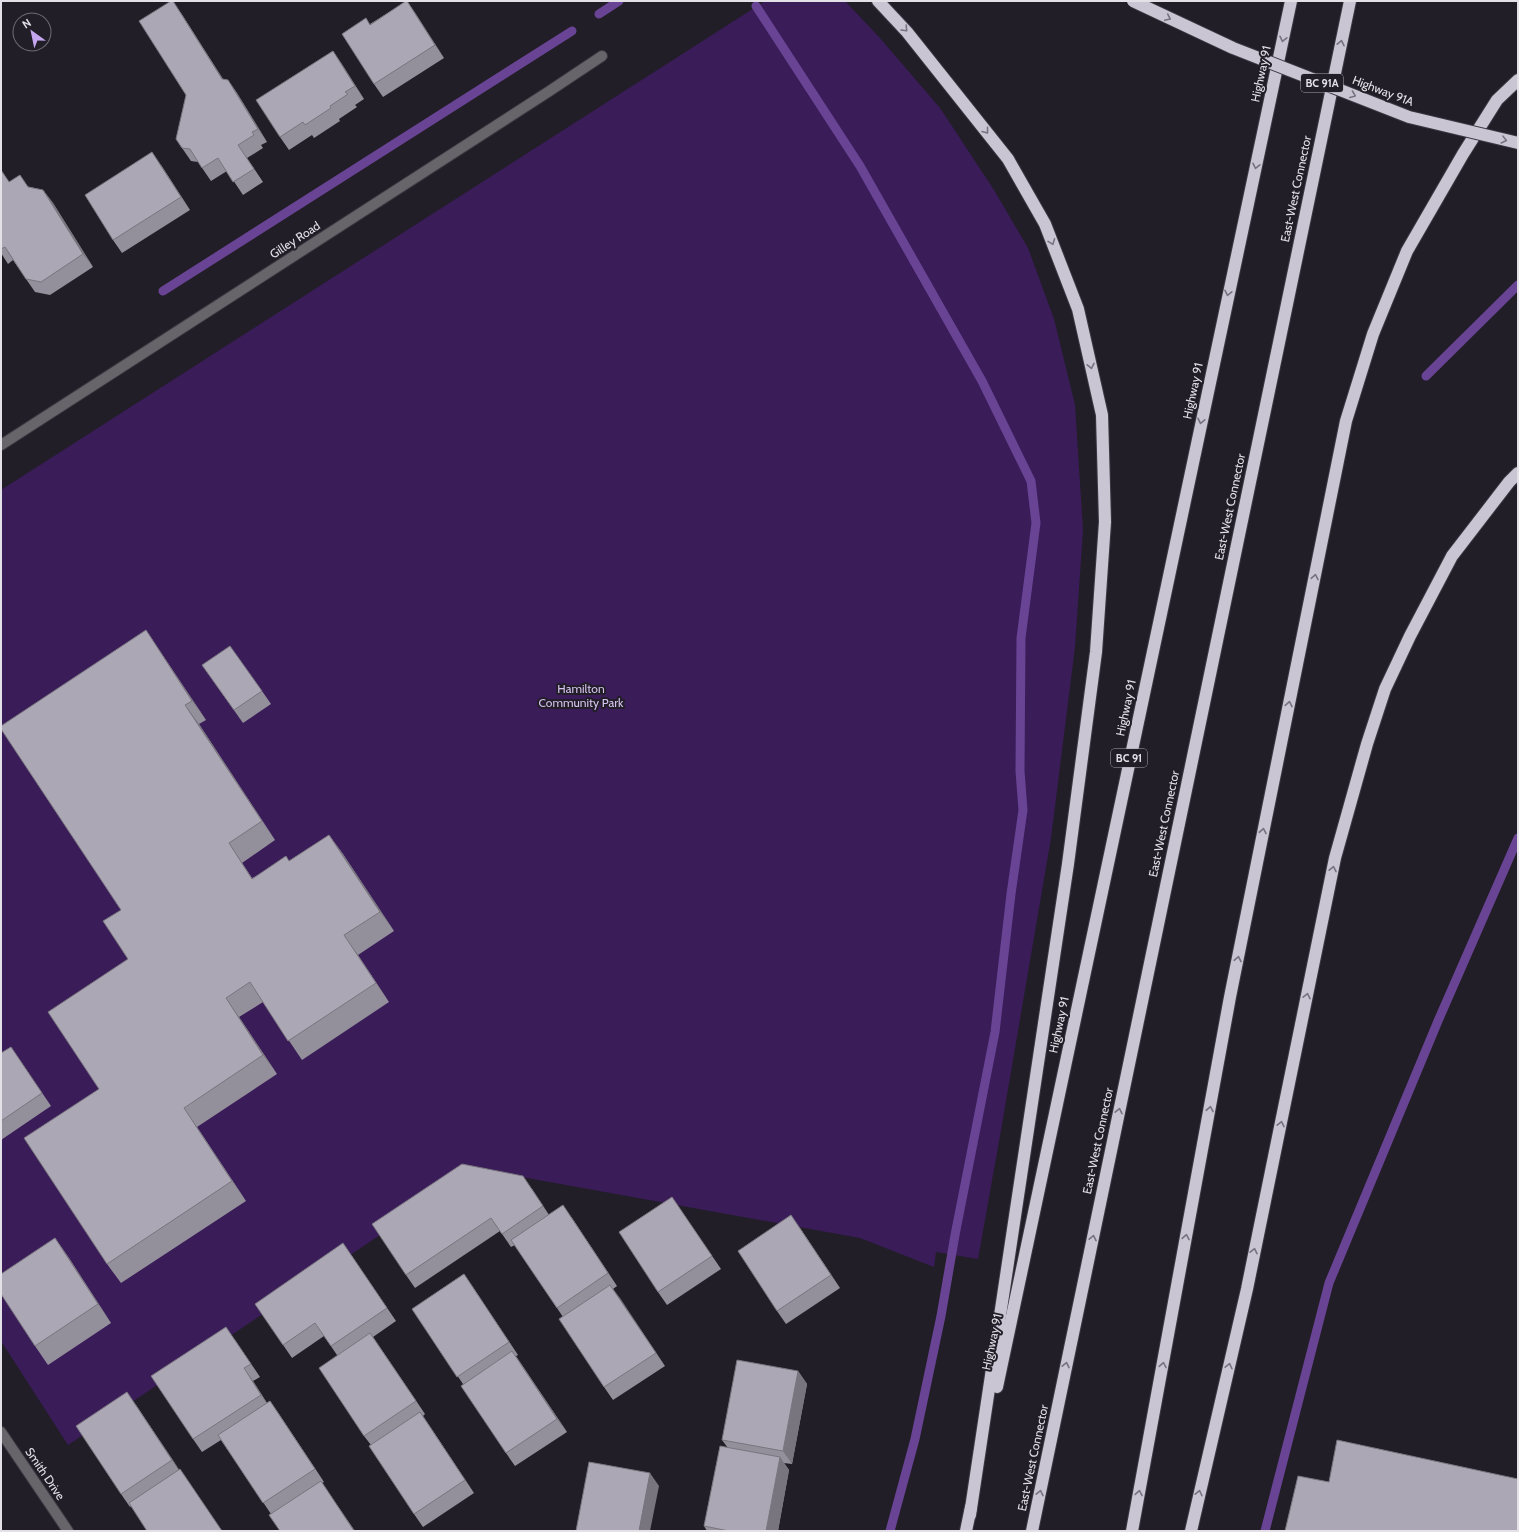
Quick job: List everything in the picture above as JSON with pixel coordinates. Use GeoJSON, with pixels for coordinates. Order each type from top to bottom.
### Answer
{"type":"FeatureCollection","features":[{"type":"Feature","properties":{"kind":"highway"},"geometry":{"type":"LineString","coordinates":[[878,1],[907,32],[1008,159],[1045,224],[1078,309],[1102,415],[1105,522],[1096,652],[1067,872],[970,1515]]}},
{"type":"Feature","properties":{"kind":"highway","name":"Highway 91A"},"geometry":{"type":"LineString","coordinates":[[1133,1],[1233,48],[1409,117],[1518,143]]}},
{"type":"Feature","properties":{"kind":"highway","name":"Highway 91"},"geometry":{"type":"LineString","coordinates":[[970,1515],[1291,1]]}},
{"type":"Feature","properties":{"kind":"highway","name":"East-West Connector"},"geometry":{"type":"LineString","coordinates":[[1032,1531],[1350,1]]}},
{"type":"Feature","properties":{"kind":"highway"},"geometry":{"type":"LineString","coordinates":[[1132,1531],[1230,997],[1346,420],[1373,334],[1407,251],[1463,154],[1497,100],[1518,80]]}},
{"type":"Feature","properties":{"kind":"highway"},"geometry":{"type":"LineString","coordinates":[[1190,1531],[1247,1289],[1335,858],[1367,744],[1385,689],[1410,636],[1452,556],[1509,482],[1518,473]]}},
{"type":"Feature","properties":{"kind":"highway","name":"BC 91"},"geometry":{"type":"LineString","coordinates":[[966,1531],[970,1515]]}},
{"type":"Feature","properties":{"kind":"street","name":"Gilley Road"},"geometry":{"type":"LineString","coordinates":[[1,445],[602,56]]}},
{"type":"Feature","properties":{"kind":"street","name":"Smith Drive"},"geometry":{"type":"LineString","coordinates":[[1,1432],[68,1531]]}},
{"type":"Feature","properties":{"kind":"green space","name":"Hamilton Community Park"},"geometry":{"type":"Polygon","coordinates":[[[765,1],[845,1],[879,37],[940,108],[994,190],[1028,248],[1054,319],[1075,405],[1083,530],[1075,647],[1051,838],[978,1259],[936,1252],[934,1267],[860,1238],[478,1169],[68,1445],[1,1341],[1,490],[765,1]]]}},
{"type":"Feature","properties":{"kind":"building"},"geometry":{"type":"Polygon","coordinates":[[[173,1],[222,79],[228,80],[258,129],[252,132],[254,135],[238,145],[254,169],[233,182],[218,158],[202,168],[190,149],[182,148],[176,139],[186,95],[139,21],[173,1]]]}},
{"type":"Feature","properties":{"kind":"building"},"geometry":{"type":"Polygon","coordinates":[[[406,1],[435,45],[374,84],[342,34],[366,18],[370,25],[406,1]]]}},
{"type":"Feature","properties":{"kind":"building"},"geometry":{"type":"Polygon","coordinates":[[[333,51],[355,86],[345,92],[348,94],[330,106],[331,108],[305,125],[303,122],[280,137],[256,100],[333,51]]]}},
{"type":"Feature","properties":{"kind":"building"},"geometry":{"type":"Polygon","coordinates":[[[152,152],[181,197],[113,240],[85,195],[152,152]]]}},
{"type":"Feature","properties":{"kind":"building"},"geometry":{"type":"Polygon","coordinates":[[[1,170],[9,182],[20,175],[28,187],[43,190],[83,254],[41,282],[26,279],[5,247],[1,249],[1,170]]]}},
{"type":"Feature","properties":{"kind":"building"},"geometry":{"type":"Polygon","coordinates":[[[146,630],[192,701],[185,705],[262,821],[229,843],[252,879],[286,856],[289,861],[329,835],[380,912],[344,935],[376,983],[288,1041],[250,982],[226,998],[263,1055],[184,1108],[232,1181],[107,1264],[24,1138],[99,1089],[48,1012],[128,959],[103,921],[121,910],[1,729],[1,726],[146,630]]]}},
{"type":"Feature","properties":{"kind":"building"},"geometry":{"type":"Polygon","coordinates":[[[230,646],[262,691],[234,710],[202,665],[230,646]]]}},
{"type":"Feature","properties":{"kind":"building"},"geometry":{"type":"Polygon","coordinates":[[[11,1047],[42,1093],[1,1121],[1,1053],[11,1047]]]}},
{"type":"Feature","properties":{"kind":"building"},"geometry":{"type":"Polygon","coordinates":[[[462,1164],[523,1176],[543,1206],[502,1234],[491,1218],[406,1275],[372,1224],[462,1164]]]}},
{"type":"Feature","properties":{"kind":"building"},"geometry":{"type":"Polygon","coordinates":[[[672,1197],[712,1256],[658,1292],[619,1232],[672,1197]]]}},
{"type":"Feature","properties":{"kind":"building"},"geometry":{"type":"Polygon","coordinates":[[[563,1205],[608,1273],[557,1308],[511,1240],[563,1205]]]}},
{"type":"Feature","properties":{"kind":"building"},"geometry":{"type":"Polygon","coordinates":[[[791,1215],[831,1275],[777,1311],[738,1251],[791,1215]]]}},
{"type":"Feature","properties":{"kind":"building"},"geometry":{"type":"Polygon","coordinates":[[[55,1238],[98,1304],[35,1346],[1,1294],[1,1274],[55,1238]]]}},
{"type":"Feature","properties":{"kind":"building"},"geometry":{"type":"Polygon","coordinates":[[[343,1243],[387,1308],[331,1346],[315,1323],[283,1345],[255,1304],[343,1243]]]}},
{"type":"Feature","properties":{"kind":"building"},"geometry":{"type":"Polygon","coordinates":[[[464,1274],[509,1342],[457,1377],[412,1309],[464,1274]]]}},
{"type":"Feature","properties":{"kind":"building"},"geometry":{"type":"Polygon","coordinates":[[[610,1285],[656,1353],[604,1387],[559,1319],[610,1285]]]}},
{"type":"Feature","properties":{"kind":"building"},"geometry":{"type":"Polygon","coordinates":[[[226,1327],[251,1364],[244,1368],[261,1395],[193,1439],[151,1376],[226,1327]]]}},
{"type":"Feature","properties":{"kind":"building"},"geometry":{"type":"Polygon","coordinates":[[[370,1333],[416,1401],[364,1436],[319,1368],[370,1333]]]}},
{"type":"Feature","properties":{"kind":"building"},"geometry":{"type":"Polygon","coordinates":[[[512,1351],[557,1419],[506,1453],[461,1386],[512,1351]]]}},
{"type":"Feature","properties":{"kind":"building"},"geometry":{"type":"Polygon","coordinates":[[[737,1360],[798,1371],[783,1451],[722,1440],[737,1360]]]}},
{"type":"Feature","properties":{"kind":"building"},"geometry":{"type":"Polygon","coordinates":[[[127,1392],[172,1460],[121,1494],[76,1426],[127,1392]]]}},
{"type":"Feature","properties":{"kind":"building"},"geometry":{"type":"Polygon","coordinates":[[[270,1401],[315,1469],[263,1503],[218,1435],[270,1401]]]}},
{"type":"Feature","properties":{"kind":"building"},"geometry":{"type":"Polygon","coordinates":[[[420,1412],[465,1480],[414,1514],[369,1446],[420,1412]]]}},
{"type":"Feature","properties":{"kind":"building"},"geometry":{"type":"Polygon","coordinates":[[[1337,1440],[1518,1479],[1518,1531],[1285,1531],[1298,1476],[1329,1482],[1337,1440]]]}},
{"type":"Feature","properties":{"kind":"building"},"geometry":{"type":"Polygon","coordinates":[[[720,1446],[780,1457],[766,1531],[729,1531],[704,1526],[720,1446]]]}},
{"type":"Feature","properties":{"kind":"building"},"geometry":{"type":"Polygon","coordinates":[[[589,1462],[650,1473],[639,1531],[576,1531],[589,1462]]]}},
{"type":"Feature","properties":{"kind":"building"},"geometry":{"type":"Polygon","coordinates":[[[180,1469],[222,1531],[147,1531],[129,1503],[180,1469]]]}},
{"type":"Feature","properties":{"kind":"building"},"geometry":{"type":"Polygon","coordinates":[[[321,1481],[354,1531],[280,1531],[269,1515],[321,1481]]]}},
{"type":"Feature","properties":{"kind":"waterway"},"geometry":{"type":"LineString","coordinates":[[599,14],[619,1]]}},
{"type":"Feature","properties":{"kind":"waterway"},"geometry":{"type":"LineString","coordinates":[[756,6],[860,166],[982,381],[1031,481],[1036,523],[1021,638],[1020,771],[1023,810],[1011,894],[995,1032],[955,1235],[941,1316],[915,1439],[890,1531]]}},
{"type":"Feature","properties":{"kind":"waterway"},"geometry":{"type":"LineString","coordinates":[[163,291],[572,31]]}},
{"type":"Feature","properties":{"kind":"waterway"},"geometry":{"type":"LineString","coordinates":[[1426,376],[1518,285]]}},
{"type":"Feature","properties":{"kind":"waterway"},"geometry":{"type":"LineString","coordinates":[[1265,1531],[1329,1283],[1438,1021],[1518,838]]}}]}
